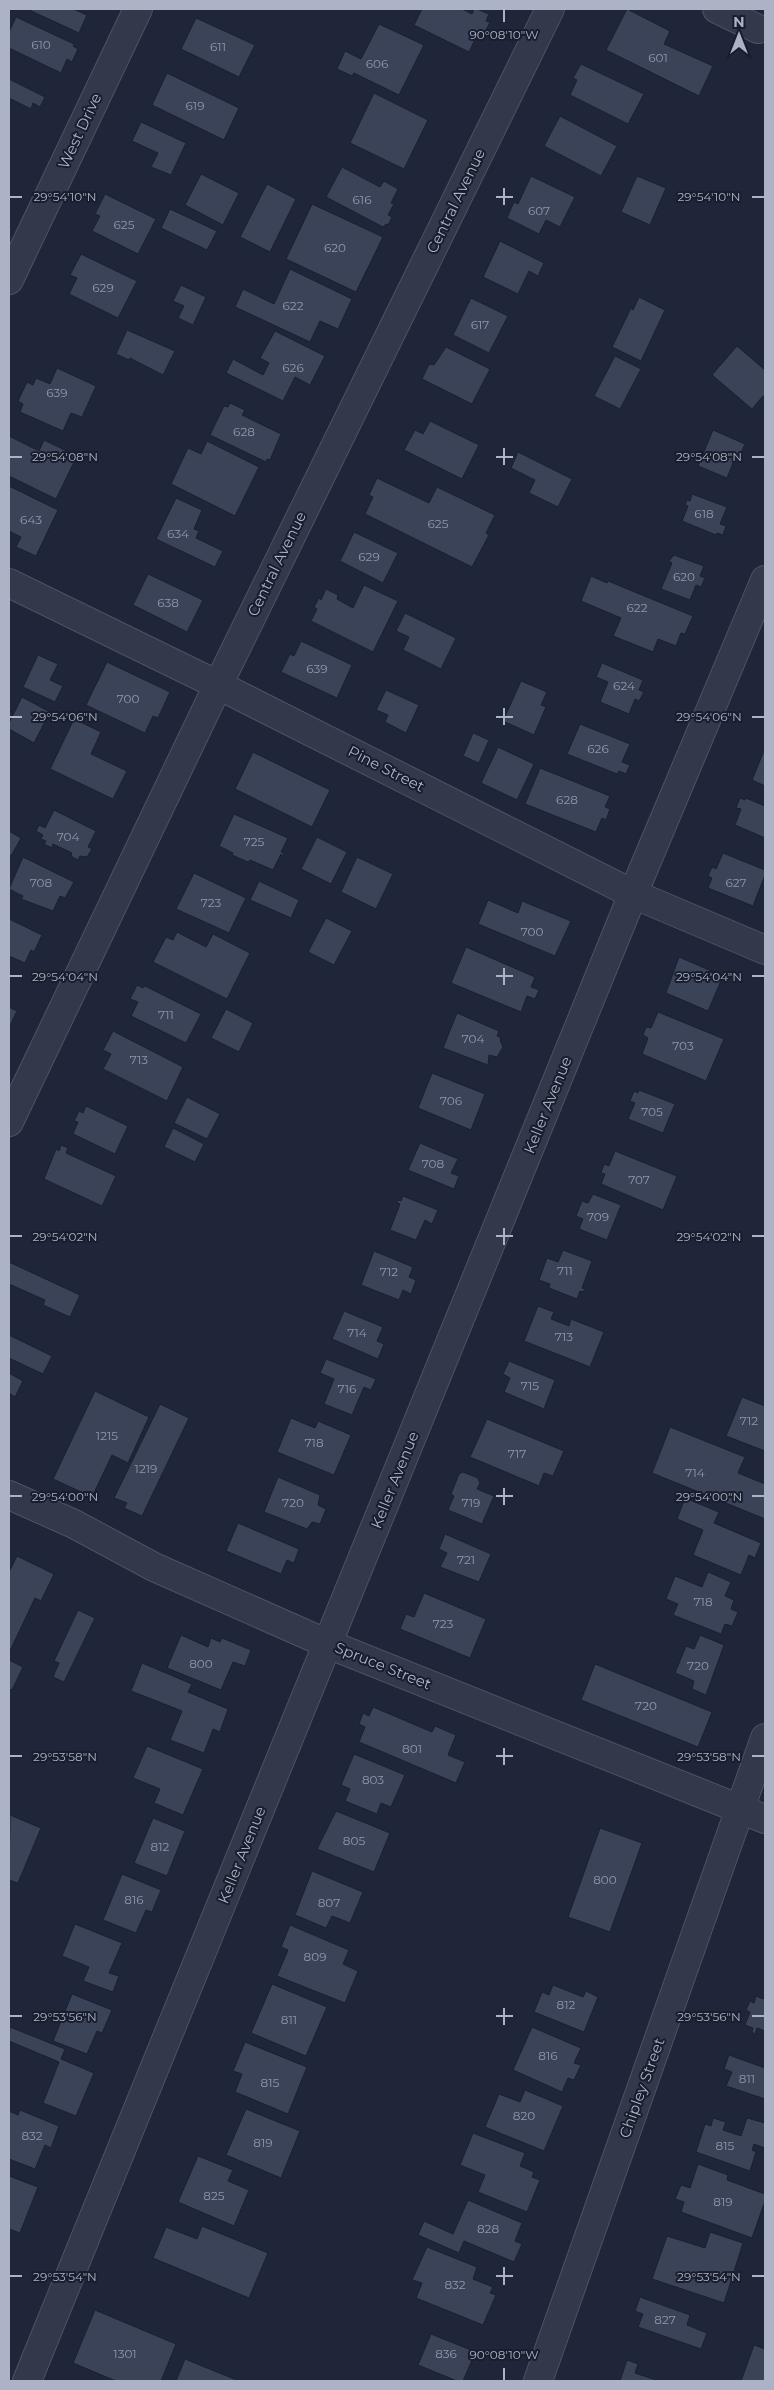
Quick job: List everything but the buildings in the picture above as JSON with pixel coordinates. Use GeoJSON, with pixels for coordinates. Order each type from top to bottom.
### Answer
{"type":"FeatureCollection","features":[{"type":"Feature","properties":{"kind":"street","name":"West Drive"},"geometry":{"type":"LineString","coordinates":[[9,280],[138,9]]}},
{"type":"Feature","properties":{"kind":"street","name":"Central Avenue"},"geometry":{"type":"LineString","coordinates":[[9,1122],[218,685],[550,9]]}},
{"type":"Feature","properties":{"kind":"street"},"geometry":{"type":"LineString","coordinates":[[717,9],[758,29]]}},
{"type":"Feature","properties":{"kind":"street","name":"Keller Avenue"},"geometry":{"type":"LineString","coordinates":[[27,2381],[633,894],[765,580]]}},
{"type":"Feature","properties":{"kind":"street","name":"Pine Street"},"geometry":{"type":"LineString","coordinates":[[9,583],[218,685],[633,894],[765,950]]}},
{"type":"Feature","properties":{"kind":"street","name":"Spruce Street"},"geometry":{"type":"LineString","coordinates":[[9,1494],[74,1524],[154,1568],[328,1644],[753,1815]]}},
{"type":"Feature","properties":{"kind":"street","name":"Chipley Street"},"geometry":{"type":"LineString","coordinates":[[538,2381],[753,1815],[765,1738]]}}]}
